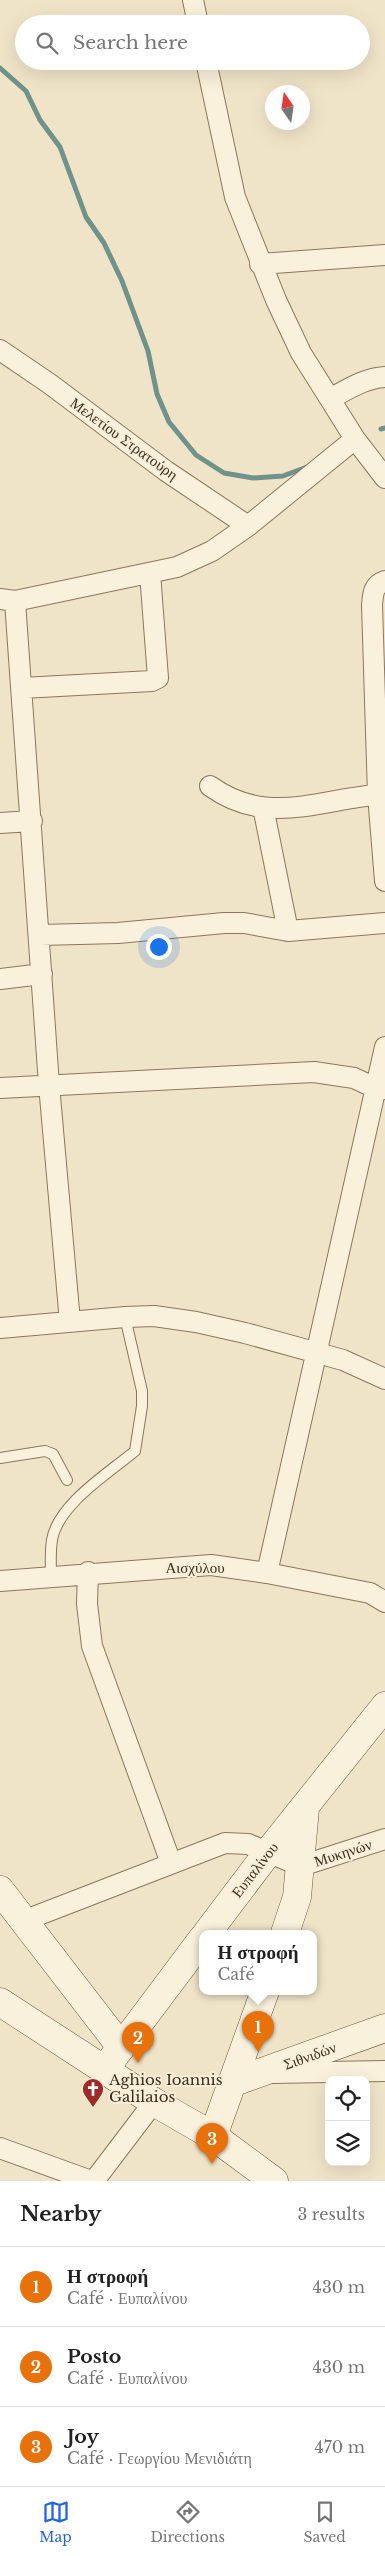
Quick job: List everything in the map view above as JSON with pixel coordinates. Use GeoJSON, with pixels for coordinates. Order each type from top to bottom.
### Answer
{"type":"FeatureCollection","features":[{"type":"Feature","properties":{"kind":"street"},"geometry":{"type":"LineString","coordinates":[[193,0],[196,15]]}},
{"type":"Feature","properties":{"kind":"street"},"geometry":{"type":"LineString","coordinates":[[208,70],[235,197],[260,264],[301,353],[355,439],[382,470]]}},
{"type":"Feature","properties":{"kind":"street"},"geometry":{"type":"LineString","coordinates":[[260,264],[385,256]]}},
{"type":"Feature","properties":{"kind":"street","name":"Μελετίου Στρατούρη"},"geometry":{"type":"LineString","coordinates":[[0,350],[50,384],[166,471],[248,526]]}},
{"type":"Feature","properties":{"kind":"street"},"geometry":{"type":"LineString","coordinates":[[330,399],[355,385],[374,378],[385,377]]}},
{"type":"Feature","properties":{"kind":"street"},"geometry":{"type":"LineString","coordinates":[[70,1322],[49,1086],[22,688],[7,600],[177,567],[212,551],[248,526],[355,439]]}},
{"type":"Feature","properties":{"kind":"street"},"geometry":{"type":"LineString","coordinates":[[22,688],[152,681],[158,678],[150,573]]}},
{"type":"Feature","properties":{"kind":"street"},"geometry":{"type":"LineString","coordinates":[[385,581],[379,583],[374,591],[372,606],[385,881]]}},
{"type":"Feature","properties":{"kind":"street"},"geometry":{"type":"LineString","coordinates":[[210,786],[242,804],[292,809],[382,794]]}},
{"type":"Feature","properties":{"kind":"street"},"geometry":{"type":"LineString","coordinates":[[263,807],[288,931]]}},
{"type":"Feature","properties":{"kind":"street"},"geometry":{"type":"LineString","coordinates":[[0,823],[32,821]]}},
{"type":"Feature","properties":{"kind":"street"},"geometry":{"type":"LineString","coordinates":[[40,936],[118,933],[198,924],[244,922],[288,931],[385,923]]}},
{"type":"Feature","properties":{"kind":"street"},"geometry":{"type":"LineString","coordinates":[[0,978],[42,974]]}},
{"type":"Feature","properties":{"kind":"street"},"geometry":{"type":"LineString","coordinates":[[267,1573],[316,1353],[380,1089],[385,1047]]}},
{"type":"Feature","properties":{"kind":"street"},"geometry":{"type":"LineString","coordinates":[[0,1088],[314,1072],[354,1078],[380,1089]]}},
{"type":"Feature","properties":{"kind":"street"},"geometry":{"type":"LineString","coordinates":[[0,1328],[125,1316],[154,1316],[196,1322],[245,1333],[343,1360],[385,1379]]}},
{"type":"Feature","properties":{"kind":"street","name":"Αισχύλου"},"geometry":{"type":"LineString","coordinates":[[0,1581],[88,1572],[212,1565],[267,1573],[370,1593],[385,1602]]}},
{"type":"Feature","properties":{"kind":"street"},"geometry":{"type":"LineString","coordinates":[[88,1572],[87,1604],[92,1646],[171,1863]]}},
{"type":"Feature","properties":{"kind":"street","name":"Ευπαλίνου"},"geometry":{"type":"LineString","coordinates":[[209,1930],[385,1706]]}},
{"type":"Feature","properties":{"kind":"street","name":"Ευπαλίνου"},"geometry":{"type":"LineString","coordinates":[[286,1930],[297,1897],[305,1808]]}},
{"type":"Feature","properties":{"kind":"street","name":"Μυκηνών"},"geometry":{"type":"LineString","coordinates":[[301,1866],[385,1839]]}},
{"type":"Feature","properties":{"kind":"street"},"geometry":{"type":"LineString","coordinates":[[23,1921],[225,1842],[248,1844],[301,1866]]}},
{"type":"Feature","properties":{"kind":"street"},"geometry":{"type":"LineString","coordinates":[[0,1890],[121,2047]]}},
{"type":"Feature","properties":{"kind":"street"},"geometry":{"type":"LineString","coordinates":[[104,2069],[199,1943]]}},
{"type":"Feature","properties":{"kind":"street"},"geometry":{"type":"LineString","coordinates":[[213,2136],[265,1995]]}},
{"type":"Feature","properties":{"kind":"street"},"geometry":{"type":"LineString","coordinates":[[0,2002],[154,2102],[213,2136],[266,2178]]}},
{"type":"Feature","properties":{"kind":"street","name":"Σιθνιδών"},"geometry":{"type":"LineString","coordinates":[[234,2082],[385,2028]]}},
{"type":"Feature","properties":{"kind":"street"},"geometry":{"type":"LineString","coordinates":[[263,2073],[385,2071]]}},
{"type":"Feature","properties":{"kind":"street"},"geometry":{"type":"LineString","coordinates":[[0,2148],[93,2181],[154,2102]]}},
{"type":"Feature","properties":{"kind":"lane"},"geometry":{"type":"LineString","coordinates":[[51,1576],[52,1539],[61,1518],[94,1483],[135,1451],[142,1406],[142,1391],[125,1316]]}},
{"type":"Feature","properties":{"kind":"lane"},"geometry":{"type":"LineString","coordinates":[[0,1458],[45,1450],[53,1454],[61,1465],[67,1480]]}},
{"type":"Feature","properties":{"kind":"waterway"},"geometry":{"type":"LineString","coordinates":[[0,68],[26,91],[40,120],[60,147],[86,217],[104,243],[122,281],[148,351],[157,394],[169,422],[196,455],[224,473],[253,478],[283,476],[307,467]]}},
{"type":"Feature","properties":{"kind":"waterway"},"geometry":{"type":"LineString","coordinates":[[381,429],[385,428]]}},
{"type":"Feature","properties":{"kind":"place","name":"Η στροφή"},"geometry":{"type":"Point","coordinates":[258,2052]}},
{"type":"Feature","properties":{"kind":"place","name":"Posto"},"geometry":{"type":"Point","coordinates":[138,2063]}},
{"type":"Feature","properties":{"kind":"place","name":"Aghios Ioannis Galilaios"},"geometry":{"type":"Point","coordinates":[93,2108]}},
{"type":"Feature","properties":{"kind":"place","name":"Joy"},"geometry":{"type":"Point","coordinates":[212,2164]}}]}
